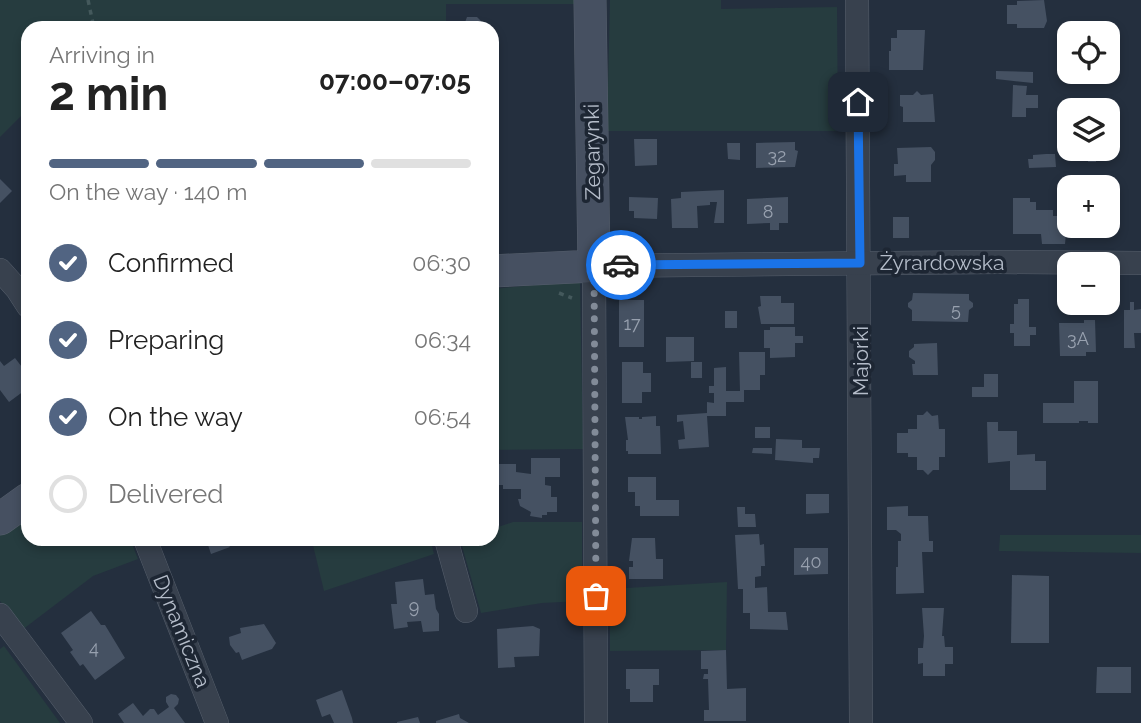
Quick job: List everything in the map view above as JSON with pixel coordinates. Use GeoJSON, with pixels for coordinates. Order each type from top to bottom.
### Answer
{"type":"FeatureCollection","features":[{"type":"Feature","properties":{"kind":"street","name":"Zegarynki"},"geometry":{"type":"LineString","coordinates":[[590,0],[596,723]]}},
{"type":"Feature","properties":{"kind":"street","name":"Majorki"},"geometry":{"type":"LineString","coordinates":[[857,0],[861,723]]}},
{"type":"Feature","properties":{"kind":"street","name":"Żyrardowska"},"geometry":{"type":"LineString","coordinates":[[499,271],[594,266],[1141,263]]}},
{"type":"Feature","properties":{"kind":"street"},"geometry":{"type":"LineString","coordinates":[[0,270],[21,295]]}},
{"type":"Feature","properties":{"kind":"street"},"geometry":{"type":"LineString","coordinates":[[0,519],[21,504]]}},
{"type":"Feature","properties":{"kind":"street","name":"Dynamiczna"},"geometry":{"type":"LineString","coordinates":[[148,546],[217,723]]}},
{"type":"Feature","properties":{"kind":"street"},"geometry":{"type":"LineString","coordinates":[[448,546],[466,611]]}},
{"type":"Feature","properties":{"kind":"street"},"geometry":{"type":"LineString","coordinates":[[0,615],[81,723]]}},
{"type":"Feature","properties":{"kind":"path"},"geometry":{"type":"LineString","coordinates":[[88,0],[92,21]]}},
{"type":"Feature","properties":{"kind":"green space"},"geometry":{"type":"Polygon","coordinates":[[[0,0],[579,0],[579,4],[446,4],[446,21],[21,21],[21,116],[0,137],[0,0]]]}},
{"type":"Feature","properties":{"kind":"green space"},"geometry":{"type":"Polygon","coordinates":[[[610,0],[721,0],[721,9],[837,7],[838,131],[607,131],[610,0]]]}},
{"type":"Feature","properties":{"kind":"green space"},"geometry":{"type":"Polygon","coordinates":[[[580,281],[583,449],[499,450],[499,288],[580,281]]]}},
{"type":"Feature","properties":{"kind":"green space"},"geometry":{"type":"Polygon","coordinates":[[[21,519],[21,546],[133,546],[138,559],[93,576],[22,630],[0,601],[0,535],[21,519]]]}},
{"type":"Feature","properties":{"kind":"green space"},"geometry":{"type":"Polygon","coordinates":[[[513,522],[582,522],[582,601],[542,603],[481,613],[462,546],[499,546],[499,527],[513,522]]]}},
{"type":"Feature","properties":{"kind":"green space"},"geometry":{"type":"Polygon","coordinates":[[[1000,535],[1141,535],[1141,553],[999,551],[1000,535]]]}},
{"type":"Feature","properties":{"kind":"green space"},"geometry":{"type":"Polygon","coordinates":[[[313,546],[432,546],[434,554],[324,591],[313,546]]]}},
{"type":"Feature","properties":{"kind":"green space"},"geometry":{"type":"Polygon","coordinates":[[[727,582],[726,650],[610,651],[610,589],[727,582]]]}},
{"type":"Feature","properties":{"kind":"green space"},"geometry":{"type":"Polygon","coordinates":[[[4,646],[60,723],[0,723],[0,649],[4,646]]]}},
{"type":"Feature","properties":{"kind":"building"},"geometry":{"type":"Polygon","coordinates":[[[1044,0],[1047,21],[1044,28],[1017,28],[1017,24],[1007,24],[1007,5],[1017,5],[1017,1],[1044,0]]]}},
{"type":"Feature","properties":{"kind":"building"},"geometry":{"type":"Polygon","coordinates":[[[467,17],[477,17],[481,21],[466,21],[467,17]]]}},
{"type":"Feature","properties":{"kind":"building"},"geometry":{"type":"Polygon","coordinates":[[[897,30],[925,30],[923,70],[889,70],[891,38],[897,38],[897,30]]]}},
{"type":"Feature","properties":{"kind":"building"},"geometry":{"type":"Polygon","coordinates":[[[996,71],[1033,72],[1033,83],[996,79],[996,71]]]}},
{"type":"Feature","properties":{"kind":"building"},"geometry":{"type":"Polygon","coordinates":[[[1013,85],[1027,86],[1026,95],[1038,95],[1038,108],[1026,108],[1026,117],[1012,117],[1013,85]]]}},
{"type":"Feature","properties":{"kind":"building"},"geometry":{"type":"Polygon","coordinates":[[[917,91],[921,95],[933,94],[935,122],[903,122],[900,95],[913,95],[917,91]]]}},
{"type":"Feature","properties":{"kind":"building"},"geometry":{"type":"Polygon","coordinates":[[[634,139],[657,139],[657,165],[635,166],[634,139]]]}},
{"type":"Feature","properties":{"kind":"building"},"geometry":{"type":"Polygon","coordinates":[[[795,142],[795,150],[798,151],[795,167],[756,168],[756,143],[795,142]]]}},
{"type":"Feature","properties":{"kind":"building"},"geometry":{"type":"Polygon","coordinates":[[[727,143],[740,143],[740,160],[728,159],[727,143]]]}},
{"type":"Feature","properties":{"kind":"building"},"geometry":{"type":"Polygon","coordinates":[[[931,147],[935,152],[935,160],[931,165],[931,182],[906,182],[906,175],[894,176],[894,164],[898,164],[897,148],[931,147]]]}},
{"type":"Feature","properties":{"kind":"building"},"geometry":{"type":"Polygon","coordinates":[[[1055,154],[1056,167],[1029,168],[1028,159],[1033,159],[1033,155],[1055,154]]]}},
{"type":"Feature","properties":{"kind":"building"},"geometry":{"type":"Polygon","coordinates":[[[0,179],[12,191],[0,203],[0,179]]]}},
{"type":"Feature","properties":{"kind":"building"},"geometry":{"type":"Polygon","coordinates":[[[724,190],[724,223],[714,223],[717,202],[710,202],[710,205],[697,206],[698,228],[672,228],[671,199],[681,198],[681,192],[724,190]]]}},
{"type":"Feature","properties":{"kind":"building"},"geometry":{"type":"Polygon","coordinates":[[[629,197],[658,198],[657,219],[634,218],[634,211],[629,211],[629,197]]]}},
{"type":"Feature","properties":{"kind":"building"},"geometry":{"type":"Polygon","coordinates":[[[788,197],[788,223],[779,223],[779,230],[770,230],[770,223],[747,224],[747,199],[788,197]]]}},
{"type":"Feature","properties":{"kind":"building"},"geometry":{"type":"Polygon","coordinates":[[[1013,198],[1030,198],[1030,202],[1036,202],[1036,210],[1053,210],[1053,216],[1057,216],[1057,238],[1066,238],[1065,244],[1042,244],[1041,234],[1013,234],[1013,198]]]}},
{"type":"Feature","properties":{"kind":"building"},"geometry":{"type":"Polygon","coordinates":[[[893,217],[909,217],[909,238],[893,238],[893,217]]]}},
{"type":"Feature","properties":{"kind":"building"},"geometry":{"type":"Polygon","coordinates":[[[913,293],[969,294],[973,307],[969,310],[968,322],[912,321],[912,310],[908,303],[912,300],[913,293]]]}},
{"type":"Feature","properties":{"kind":"building"},"geometry":{"type":"Polygon","coordinates":[[[760,296],[781,296],[781,303],[794,303],[794,324],[761,324],[758,307],[761,306],[760,296]]]}},
{"type":"Feature","properties":{"kind":"building"},"geometry":{"type":"Polygon","coordinates":[[[1018,299],[1029,299],[1029,327],[1036,327],[1036,335],[1030,335],[1030,346],[1014,346],[1014,333],[1010,333],[1010,324],[1014,324],[1014,304],[1018,304],[1018,299]]]}},
{"type":"Feature","properties":{"kind":"building"},"geometry":{"type":"Polygon","coordinates":[[[619,300],[644,300],[644,347],[619,347],[619,300]]]}},
{"type":"Feature","properties":{"kind":"building"},"geometry":{"type":"Polygon","coordinates":[[[1130,302],[1134,302],[1134,310],[1141,309],[1141,333],[1134,333],[1135,348],[1124,348],[1124,310],[1130,310],[1130,302]]]}},
{"type":"Feature","properties":{"kind":"building"},"geometry":{"type":"Polygon","coordinates":[[[725,311],[737,311],[737,328],[725,328],[725,311]]]}},
{"type":"Feature","properties":{"kind":"building"},"geometry":{"type":"Polygon","coordinates":[[[1084,320],[1095,320],[1096,352],[1086,352],[1086,356],[1060,356],[1059,323],[1084,323],[1084,320]]]}},
{"type":"Feature","properties":{"kind":"building"},"geometry":{"type":"Polygon","coordinates":[[[770,327],[795,327],[795,336],[803,336],[803,343],[795,343],[795,357],[770,358],[770,348],[764,348],[764,330],[770,330],[770,327]]]}},
{"type":"Feature","properties":{"kind":"building"},"geometry":{"type":"Polygon","coordinates":[[[666,337],[694,337],[694,361],[666,362],[666,337]]]}},
{"type":"Feature","properties":{"kind":"building"},"geometry":{"type":"Polygon","coordinates":[[[937,343],[938,375],[913,375],[912,364],[915,364],[915,361],[909,357],[909,351],[914,344],[937,343]]]}},
{"type":"Feature","properties":{"kind":"building"},"geometry":{"type":"Polygon","coordinates":[[[739,352],[765,352],[765,375],[760,375],[760,390],[744,390],[744,402],[726,402],[726,416],[707,416],[709,447],[679,449],[678,440],[685,439],[683,421],[677,422],[677,415],[707,413],[707,402],[714,403],[714,393],[709,393],[709,386],[714,386],[714,368],[726,367],[726,391],[740,391],[739,352]]]}},
{"type":"Feature","properties":{"kind":"building"},"geometry":{"type":"Polygon","coordinates":[[[15,358],[21,366],[21,393],[9,402],[0,390],[0,361],[4,366],[15,358]]]}},
{"type":"Feature","properties":{"kind":"building"},"geometry":{"type":"Polygon","coordinates":[[[622,362],[643,362],[643,373],[651,373],[651,392],[642,392],[642,403],[622,403],[622,362]]]}},
{"type":"Feature","properties":{"kind":"building"},"geometry":{"type":"Polygon","coordinates":[[[691,362],[702,362],[702,378],[691,378],[691,362]]]}},
{"type":"Feature","properties":{"kind":"building"},"geometry":{"type":"Polygon","coordinates":[[[984,374],[998,374],[998,397],[972,397],[972,387],[984,387],[984,374]]]}},
{"type":"Feature","properties":{"kind":"building"},"geometry":{"type":"Polygon","coordinates":[[[1074,381],[1098,381],[1098,423],[1043,423],[1043,403],[1074,403],[1074,381]]]}},
{"type":"Feature","properties":{"kind":"building"},"geometry":{"type":"Polygon","coordinates":[[[927,411],[932,416],[938,415],[939,429],[945,429],[945,457],[939,457],[939,470],[933,470],[928,475],[923,470],[917,470],[917,457],[908,457],[908,453],[897,453],[897,433],[908,433],[908,429],[917,429],[917,415],[923,415],[927,411]]]}},
{"type":"Feature","properties":{"kind":"building"},"geometry":{"type":"Polygon","coordinates":[[[656,416],[656,426],[660,426],[661,454],[628,454],[625,417],[642,419],[656,416]]]}},
{"type":"Feature","properties":{"kind":"building"},"geometry":{"type":"Polygon","coordinates":[[[987,422],[998,422],[998,431],[1017,431],[1017,455],[1035,454],[1035,461],[1046,461],[1046,490],[1010,490],[1010,461],[988,463],[987,422]]]}},
{"type":"Feature","properties":{"kind":"building"},"geometry":{"type":"Polygon","coordinates":[[[755,427],[770,427],[770,438],[755,438],[755,427]]]}},
{"type":"Feature","properties":{"kind":"building"},"geometry":{"type":"Polygon","coordinates":[[[776,439],[802,440],[802,448],[820,448],[819,458],[813,458],[813,463],[775,460],[776,439]]]}},
{"type":"Feature","properties":{"kind":"building"},"geometry":{"type":"Polygon","coordinates":[[[753,448],[772,448],[772,454],[752,453],[753,448]]]}},
{"type":"Feature","properties":{"kind":"building"},"geometry":{"type":"Polygon","coordinates":[[[531,458],[560,458],[560,477],[545,477],[545,485],[551,486],[551,497],[557,497],[557,512],[547,512],[542,518],[530,516],[531,512],[520,506],[518,499],[521,499],[521,489],[503,489],[503,485],[499,485],[499,464],[516,464],[516,472],[531,474],[531,458]]]}},
{"type":"Feature","properties":{"kind":"building"},"geometry":{"type":"Polygon","coordinates":[[[628,477],[656,477],[656,500],[679,500],[679,516],[640,516],[640,506],[635,506],[635,492],[628,492],[628,477]]]}},
{"type":"Feature","properties":{"kind":"building"},"geometry":{"type":"Polygon","coordinates":[[[806,494],[829,494],[829,513],[806,514],[806,494]]]}},
{"type":"Feature","properties":{"kind":"building"},"geometry":{"type":"Polygon","coordinates":[[[908,506],[908,516],[928,516],[929,541],[933,541],[933,552],[922,552],[924,593],[896,594],[898,541],[901,541],[901,534],[896,530],[887,530],[887,507],[908,506]]]}},
{"type":"Feature","properties":{"kind":"building"},"geometry":{"type":"Polygon","coordinates":[[[737,507],[745,507],[745,514],[755,514],[756,527],[738,527],[737,507]]]}},
{"type":"Feature","properties":{"kind":"building"},"geometry":{"type":"Polygon","coordinates":[[[759,534],[760,545],[764,544],[765,566],[761,566],[761,576],[755,577],[755,588],[767,587],[768,612],[786,612],[788,630],[750,629],[750,613],[743,613],[743,589],[738,589],[735,535],[759,534]]]}},
{"type":"Feature","properties":{"kind":"building"},"geometry":{"type":"Polygon","coordinates":[[[632,538],[655,538],[656,559],[663,559],[663,579],[629,579],[629,567],[633,567],[633,561],[629,561],[632,538]]]}},
{"type":"Feature","properties":{"kind":"building"},"geometry":{"type":"Polygon","coordinates":[[[208,546],[230,547],[211,554],[208,546]]]}},
{"type":"Feature","properties":{"kind":"building"},"geometry":{"type":"Polygon","coordinates":[[[794,548],[828,548],[828,574],[794,575],[794,548]]]}},
{"type":"Feature","properties":{"kind":"building"},"geometry":{"type":"Polygon","coordinates":[[[1012,575],[1049,576],[1049,643],[1011,643],[1012,575]]]}},
{"type":"Feature","properties":{"kind":"building"},"geometry":{"type":"Polygon","coordinates":[[[423,579],[425,595],[434,594],[439,614],[439,631],[423,632],[421,621],[407,622],[408,627],[394,629],[391,604],[397,604],[395,582],[423,579]]]}},
{"type":"Feature","properties":{"kind":"building"},"geometry":{"type":"Polygon","coordinates":[[[922,608],[944,608],[942,636],[945,647],[953,647],[953,664],[945,664],[945,676],[923,676],[923,663],[918,664],[918,648],[923,648],[924,636],[922,608]]]}},
{"type":"Feature","properties":{"kind":"building"},"geometry":{"type":"Polygon","coordinates":[[[91,611],[101,625],[105,625],[125,658],[95,680],[83,664],[80,666],[61,633],[91,611]]]}},
{"type":"Feature","properties":{"kind":"building"},"geometry":{"type":"Polygon","coordinates":[[[264,624],[276,643],[272,649],[242,660],[239,652],[236,653],[230,645],[229,637],[241,633],[240,628],[264,624]]]}},
{"type":"Feature","properties":{"kind":"building"},"geometry":{"type":"Polygon","coordinates":[[[533,626],[540,629],[539,656],[514,657],[515,667],[498,668],[497,629],[533,626]]]}},
{"type":"Feature","properties":{"kind":"building"},"geometry":{"type":"Polygon","coordinates":[[[726,650],[727,689],[746,688],[746,721],[704,721],[704,710],[709,710],[708,679],[703,679],[704,674],[708,674],[708,669],[701,669],[701,651],[726,650]]]}},
{"type":"Feature","properties":{"kind":"building"},"geometry":{"type":"Polygon","coordinates":[[[1097,667],[1131,667],[1131,693],[1096,693],[1097,667]]]}},
{"type":"Feature","properties":{"kind":"building"},"geometry":{"type":"Polygon","coordinates":[[[626,669],[659,669],[659,685],[653,685],[653,702],[630,702],[630,689],[626,689],[626,669]]]}},
{"type":"Feature","properties":{"kind":"building"},"geometry":{"type":"Polygon","coordinates":[[[342,690],[353,723],[334,723],[330,714],[322,717],[316,700],[342,690]]]}},
{"type":"Feature","properties":{"kind":"building"},"geometry":{"type":"Polygon","coordinates":[[[171,694],[179,699],[174,708],[185,723],[124,723],[118,714],[133,703],[143,716],[150,709],[154,709],[158,715],[169,707],[166,697],[171,694]]]}},
{"type":"Feature","properties":{"kind":"building"},"geometry":{"type":"Polygon","coordinates":[[[459,714],[460,718],[469,723],[436,723],[436,721],[459,714]]]}},
{"type":"Feature","properties":{"kind":"building"},"geometry":{"type":"Polygon","coordinates":[[[418,717],[420,723],[397,723],[397,722],[418,717]]]}},
{"type":"Feature","properties":{"kind":"way so far"},"geometry":{"type":"LineString","coordinates":[[596,596],[594,266],[621,265]]}},
{"type":"Feature","properties":{"kind":"route"},"geometry":{"type":"LineString","coordinates":[[621,265],[860,263],[858,102]]}}]}
